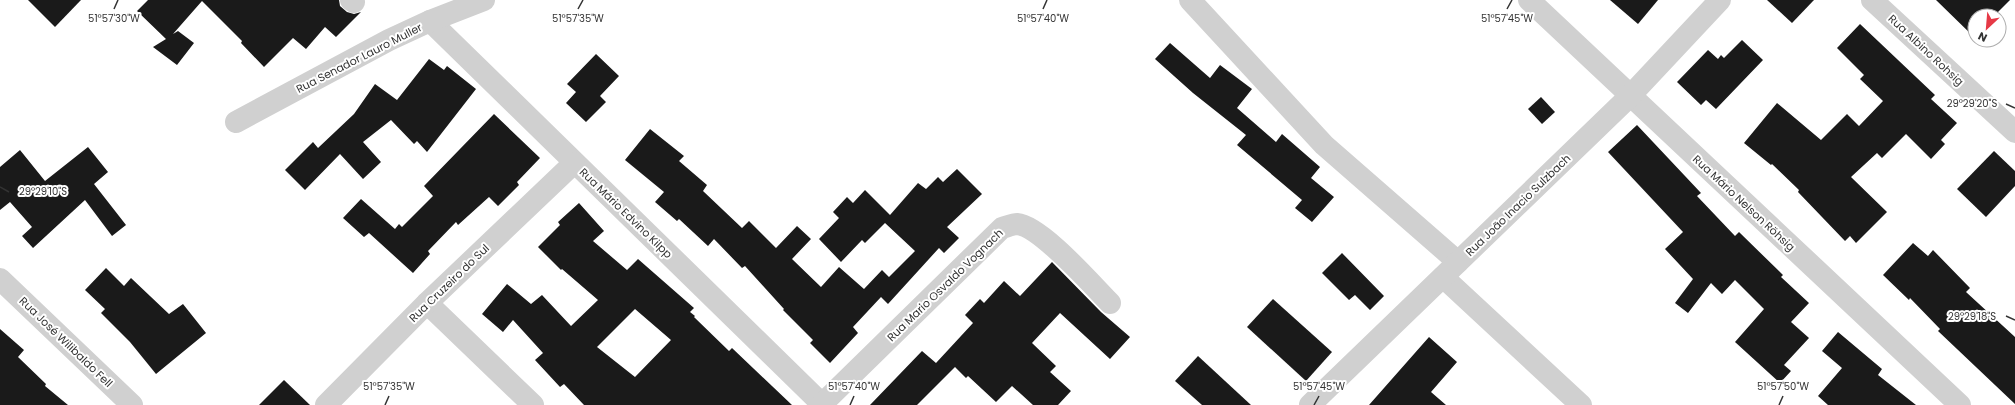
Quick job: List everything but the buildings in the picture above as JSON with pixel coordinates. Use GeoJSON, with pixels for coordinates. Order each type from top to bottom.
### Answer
{"type":"FeatureCollection","features":[{"type":"Feature","properties":{"kind":"street","name":"Rua Senador Lauro Muller"},"geometry":{"type":"LineString","coordinates":[[236,122],[389,40],[430,21],[484,0]]}},
{"type":"Feature","properties":{"kind":"street"},"geometry":{"type":"LineString","coordinates":[[1190,0],[1324,145],[1458,262]]}},
{"type":"Feature","properties":{"kind":"street","name":"Rua Mário Nelson Röhsig"},"geometry":{"type":"LineString","coordinates":[[1529,0],[1960,405]]}},
{"type":"Feature","properties":{"kind":"street","name":"Rua João Inacio Sulzbach"},"geometry":{"type":"LineString","coordinates":[[1310,405],[1630,96],[1720,0]]}},
{"type":"Feature","properties":{"kind":"street","name":"Rua Albino Rohsig"},"geometry":{"type":"LineString","coordinates":[[1872,0],[2015,132]]}},
{"type":"Feature","properties":{"kind":"street","name":"Rua Mário Edvino Kilpp"},"geometry":{"type":"LineString","coordinates":[[430,21],[822,405]]}},
{"type":"Feature","properties":{"kind":"street","name":"Rua Cruzeiro do Sul"},"geometry":{"type":"LineString","coordinates":[[326,405],[427,303],[574,163]]}},
{"type":"Feature","properties":{"kind":"street","name":"Rua Mario Osvaldo Vognach"},"geometry":{"type":"LineString","coordinates":[[822,405],[1002,228],[1016,224],[1032,230],[1046,240],[1110,303]]}},
{"type":"Feature","properties":{"kind":"street"},"geometry":{"type":"LineString","coordinates":[[1443,277],[1581,405]]}},
{"type":"Feature","properties":{"kind":"street","name":"Rua José Wilibaldo Fell"},"geometry":{"type":"LineString","coordinates":[[0,279],[132,405]]}},
{"type":"Feature","properties":{"kind":"street"},"geometry":{"type":"LineString","coordinates":[[427,303],[533,405]]}}]}
